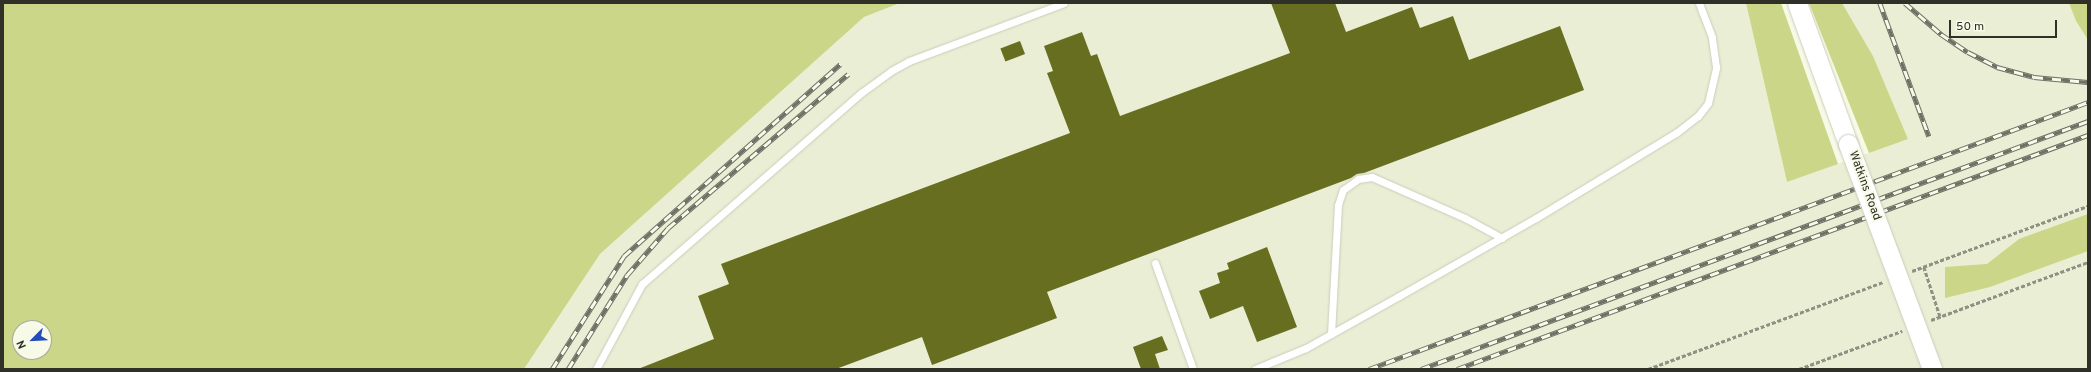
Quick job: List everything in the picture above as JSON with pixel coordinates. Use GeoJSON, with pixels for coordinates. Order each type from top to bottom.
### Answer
{"type":"FeatureCollection","features":[{"type":"Feature","properties":{"kind":"street","name":"Watkins Road"},"geometry":{"type":"LineString","coordinates":[[1797,3],[1932,369]]}},
{"type":"Feature","properties":{"kind":"lane"},"geometry":{"type":"LineString","coordinates":[[596,369],[642,284],[861,94],[891,70],[909,61],[1064,3]]}},
{"type":"Feature","properties":{"kind":"lane"},"geometry":{"type":"LineString","coordinates":[[1255,369],[1306,348],[1502,238],[1676,133],[1698,116],[1708,103],[1716,67],[1712,37],[1699,3]]}},
{"type":"Feature","properties":{"kind":"lane"},"geometry":{"type":"LineString","coordinates":[[1331,334],[1338,205],[1343,190],[1358,179],[1372,178],[1465,218],[1502,238]]}},
{"type":"Feature","properties":{"kind":"lane"},"geometry":{"type":"LineString","coordinates":[[1155,263],[1193,369]]}},
{"type":"Feature","properties":{"kind":"path"},"geometry":{"type":"LineString","coordinates":[[1910,272],[2088,206]]}},
{"type":"Feature","properties":{"kind":"path"},"geometry":{"type":"LineString","coordinates":[[1925,322],[2088,262]]}},
{"type":"Feature","properties":{"kind":"path"},"geometry":{"type":"LineString","coordinates":[[1924,266],[1940,316]]}},
{"type":"Feature","properties":{"kind":"path"},"geometry":{"type":"LineString","coordinates":[[1648,369],[1887,280]]}},
{"type":"Feature","properties":{"kind":"path"},"geometry":{"type":"LineString","coordinates":[[1799,369],[1903,330]]}},
{"type":"Feature","properties":{"kind":"shaded area"},"geometry":{"type":"Polygon","coordinates":[[[900,3],[1746,3],[1787,182],[1908,139],[1873,56],[1842,3],[2069,3],[2076,21],[2088,40],[2088,369],[524,369],[600,254],[864,17],[900,3]]]}},
{"type":"Feature","properties":{"kind":"green space"},"geometry":{"type":"Polygon","coordinates":[[[3,3],[900,3],[864,17],[600,254],[524,369],[3,369],[3,3]]]}},
{"type":"Feature","properties":{"kind":"green space"},"geometry":{"type":"Polygon","coordinates":[[[1746,3],[1781,3],[1838,164],[1787,182],[1746,3]]]}},
{"type":"Feature","properties":{"kind":"green space"},"geometry":{"type":"Polygon","coordinates":[[[1809,3],[1842,3],[1873,56],[1908,139],[1869,153],[1809,3]]]}},
{"type":"Feature","properties":{"kind":"green space"},"geometry":{"type":"Polygon","coordinates":[[[2069,3],[2088,3],[2088,40],[2076,21],[2069,3]]]}},
{"type":"Feature","properties":{"kind":"green space"},"geometry":{"type":"Polygon","coordinates":[[[2088,214],[2088,251],[1990,287],[1945,298],[1945,267],[1987,264],[2019,239],[2088,214]]]}},
{"type":"Feature","properties":{"kind":"building"},"geometry":{"type":"Polygon","coordinates":[[[1271,3],[1335,3],[1346,32],[1412,7],[1420,28],[1453,16],[1469,60],[1560,26],[1584,90],[1364,173],[1357,174],[1351,178],[1047,292],[1057,318],[932,365],[922,337],[836,369],[638,369],[714,339],[698,296],[729,284],[721,264],[1070,133],[1047,73],[1053,71],[1044,46],[1082,32],[1091,56],[1097,54],[1120,116],[1290,53],[1271,3]]]}},
{"type":"Feature","properties":{"kind":"building"},"geometry":{"type":"Polygon","coordinates":[[[1020,41],[1025,54],[1005,62],[1000,49],[1020,41]]]}},
{"type":"Feature","properties":{"kind":"building"},"geometry":{"type":"Polygon","coordinates":[[[1267,247],[1297,327],[1257,342],[1243,306],[1210,319],[1199,291],[1220,283],[1217,273],[1229,269],[1227,263],[1267,247]]]}},
{"type":"Feature","properties":{"kind":"building"},"geometry":{"type":"Polygon","coordinates":[[[1162,336],[1168,350],[1155,354],[1160,369],[1141,369],[1133,347],[1162,336]]]}},
{"type":"Feature","properties":{"kind":"railway"},"geometry":{"type":"LineString","coordinates":[[1880,3],[1929,136]]}},
{"type":"Feature","properties":{"kind":"railway"},"geometry":{"type":"LineString","coordinates":[[1905,3],[1941,34],[1968,52],[1997,67],[2034,77],[2088,82]]}},
{"type":"Feature","properties":{"kind":"railway"},"geometry":{"type":"LineString","coordinates":[[552,369],[624,256],[840,64]]}},
{"type":"Feature","properties":{"kind":"railway"},"geometry":{"type":"LineString","coordinates":[[568,369],[627,275],[668,228],[848,74]]}},
{"type":"Feature","properties":{"kind":"railway"},"geometry":{"type":"LineString","coordinates":[[1369,369],[2088,102]]}},
{"type":"Feature","properties":{"kind":"railway"},"geometry":{"type":"LineString","coordinates":[[1421,369],[2088,121]]}},
{"type":"Feature","properties":{"kind":"railway"},"geometry":{"type":"LineString","coordinates":[[1457,369],[2088,135]]}}]}
